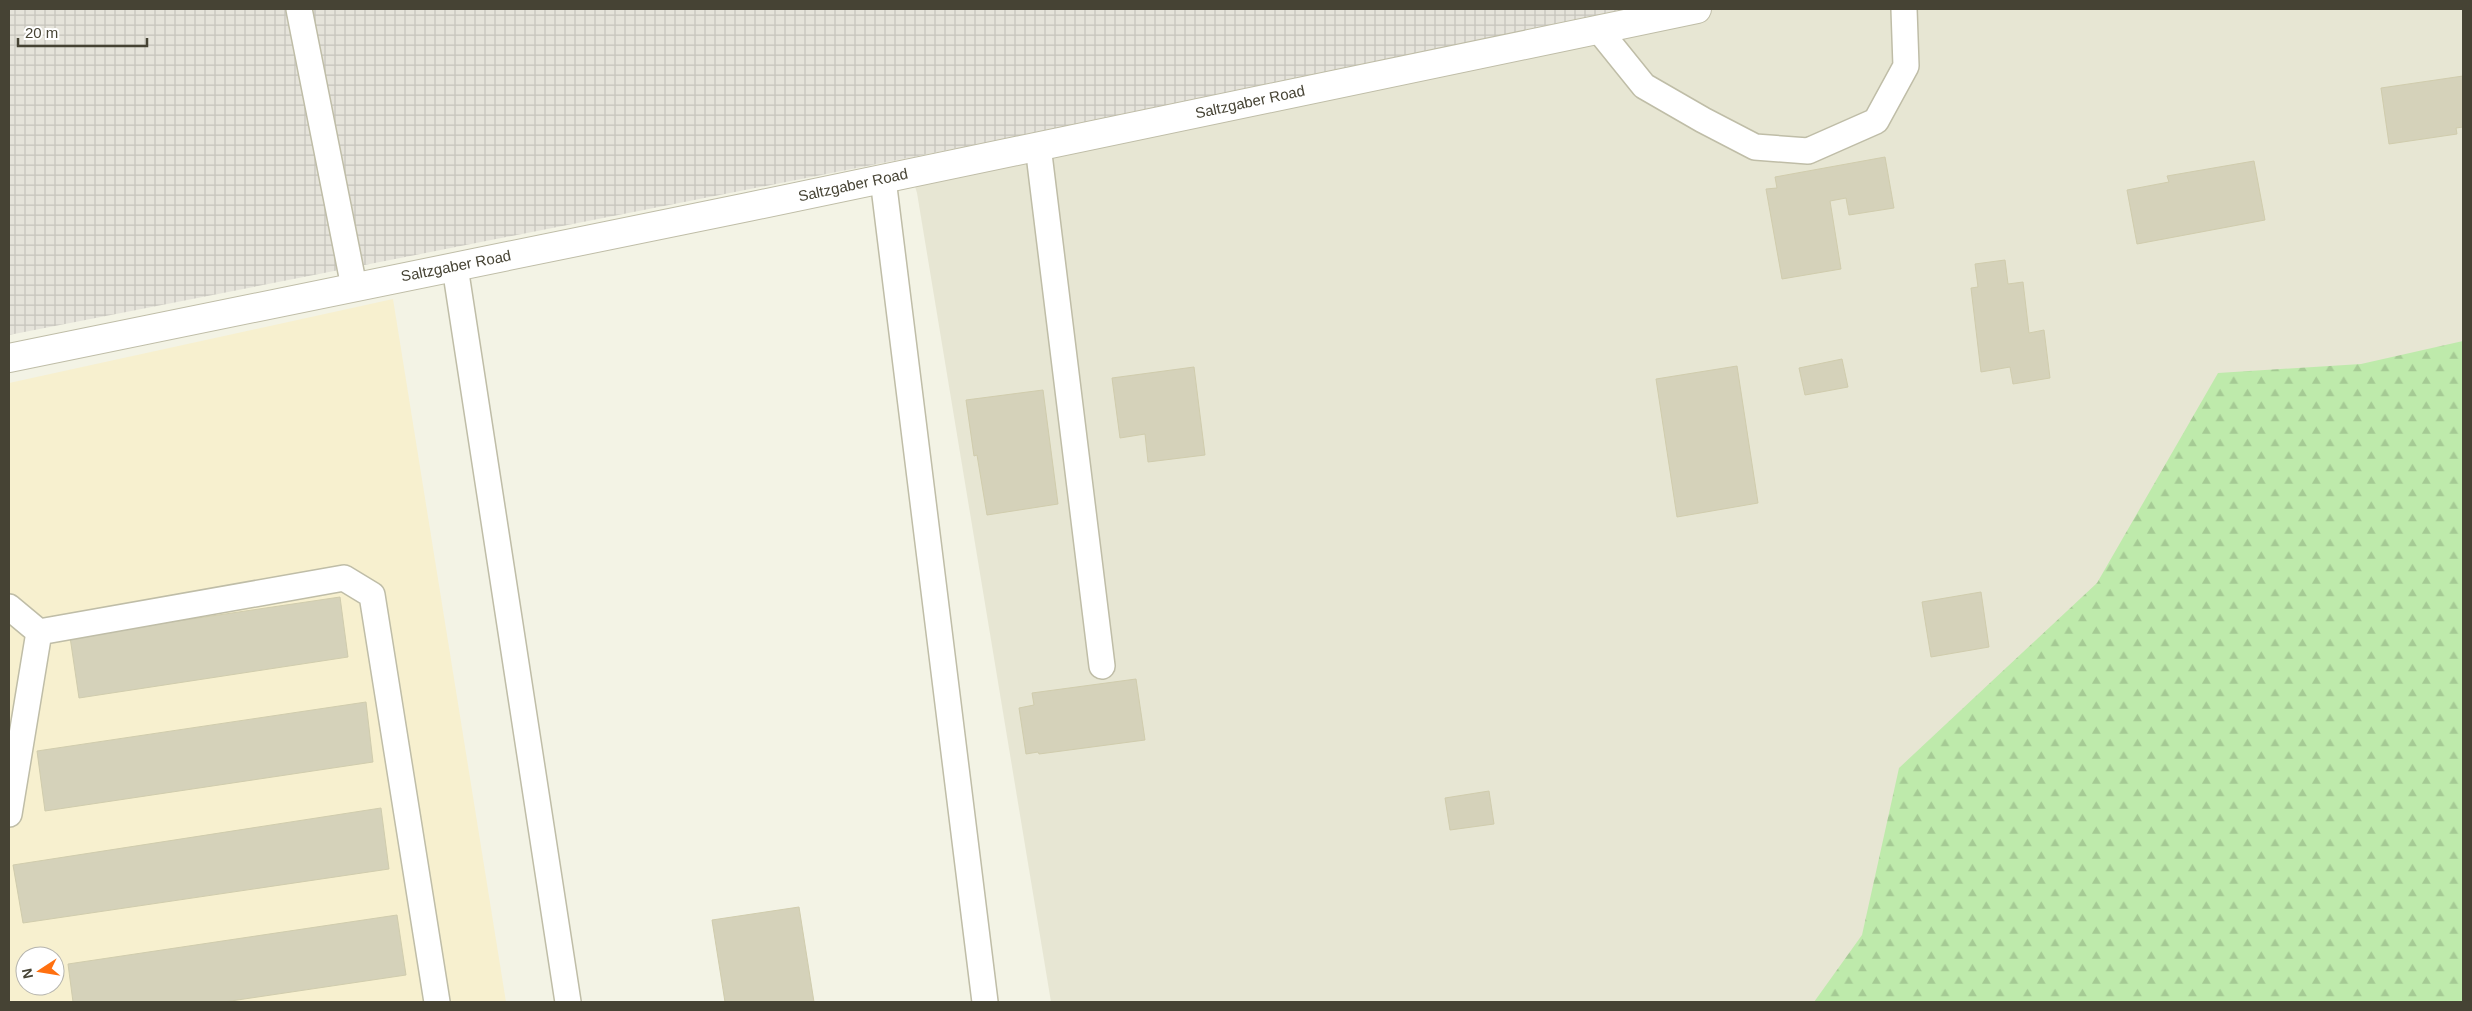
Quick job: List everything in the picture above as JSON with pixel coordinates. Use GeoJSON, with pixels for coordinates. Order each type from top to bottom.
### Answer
{"type":"FeatureCollection","features":[{"type":"Feature","properties":{"kind":"street","name":"Saltzgaber Road"},"geometry":{"type":"LineString","coordinates":[[9,358],[883,179],[1697,9]]}},
{"type":"Feature","properties":{"kind":"lane"},"geometry":{"type":"LineString","coordinates":[[299,9],[354,287]]}},
{"type":"Feature","properties":{"kind":"lane"},"geometry":{"type":"LineString","coordinates":[[1598,30],[1644,86],[1703,120],[1755,147],[1808,151],[1876,121],[1906,66],[1904,9]]}},
{"type":"Feature","properties":{"kind":"lane"},"geometry":{"type":"LineString","coordinates":[[1038,146],[1102,666]]}},
{"type":"Feature","properties":{"kind":"lane"},"geometry":{"type":"LineString","coordinates":[[883,179],[985,1002]]}},
{"type":"Feature","properties":{"kind":"lane"},"geometry":{"type":"LineString","coordinates":[[455,267],[568,1002]]}},
{"type":"Feature","properties":{"kind":"lane"},"geometry":{"type":"LineString","coordinates":[[9,608],[39,632],[344,578],[372,595],[436,1002]]}},
{"type":"Feature","properties":{"kind":"lane"},"geometry":{"type":"LineString","coordinates":[[9,814],[39,632]]}},
{"type":"Feature","properties":{"kind":"shaded area"},"geometry":{"type":"Polygon","coordinates":[[[9,9],[1665,9],[9,335],[9,9]]]}},
{"type":"Feature","properties":{"kind":"shaded area"},"geometry":{"type":"Polygon","coordinates":[[[1697,9],[2463,9],[2463,1002],[1051,1002],[917,193],[911,173],[1697,9]]]}},
{"type":"Feature","properties":{"kind":"shaded area"},"geometry":{"type":"Polygon","coordinates":[[[393,299],[506,1002],[9,1002],[9,383],[393,299]]]}},
{"type":"Feature","properties":{"kind":"green space"},"geometry":{"type":"Polygon","coordinates":[[[2463,341],[2463,1002],[1814,1002],[1862,935],[1899,768],[2097,583],[2218,373],[2361,364],[2463,341]]]}},
{"type":"Feature","properties":{"kind":"building"},"geometry":{"type":"Polygon","coordinates":[[[2463,76],[2463,127],[2456,128],[2457,134],[2389,144],[2381,88],[2463,76]]]}},
{"type":"Feature","properties":{"kind":"building"},"geometry":{"type":"Polygon","coordinates":[[[1885,157],[1894,208],[1849,215],[1846,198],[1830,201],[1841,269],[1782,279],[1766,189],[1777,188],[1775,177],[1885,157]]]}},
{"type":"Feature","properties":{"kind":"building"},"geometry":{"type":"Polygon","coordinates":[[[2254,161],[2265,220],[2137,244],[2127,190],[2169,182],[2167,176],[2254,161]]]}},
{"type":"Feature","properties":{"kind":"building"},"geometry":{"type":"Polygon","coordinates":[[[2005,260],[2008,284],[2023,282],[2029,333],[2044,330],[2050,378],[2013,384],[2010,367],[1981,372],[1971,288],[1978,287],[1975,264],[2005,260]]]}},
{"type":"Feature","properties":{"kind":"building"},"geometry":{"type":"Polygon","coordinates":[[[1842,359],[1848,387],[1805,395],[1799,368],[1842,359]]]}},
{"type":"Feature","properties":{"kind":"building"},"geometry":{"type":"Polygon","coordinates":[[[1737,366],[1758,503],[1677,517],[1656,379],[1737,366]]]}},
{"type":"Feature","properties":{"kind":"building"},"geometry":{"type":"Polygon","coordinates":[[[1194,367],[1205,455],[1148,462],[1145,434],[1120,438],[1112,378],[1194,367]]]}},
{"type":"Feature","properties":{"kind":"building"},"geometry":{"type":"Polygon","coordinates":[[[1043,390],[1058,504],[987,515],[977,455],[974,456],[966,400],[1043,390]]]}},
{"type":"Feature","properties":{"kind":"building"},"geometry":{"type":"Polygon","coordinates":[[[1981,592],[1989,647],[1931,657],[1922,602],[1981,592]]]}},
{"type":"Feature","properties":{"kind":"building"},"geometry":{"type":"Polygon","coordinates":[[[340,597],[348,657],[79,698],[70,637],[340,597]]]}},
{"type":"Feature","properties":{"kind":"building"},"geometry":{"type":"Polygon","coordinates":[[[1136,679],[1145,740],[1039,754],[1038,752],[1026,754],[1019,708],[1034,705],[1032,693],[1136,679]]]}},
{"type":"Feature","properties":{"kind":"building"},"geometry":{"type":"Polygon","coordinates":[[[366,702],[373,762],[45,811],[37,751],[366,702]]]}},
{"type":"Feature","properties":{"kind":"building"},"geometry":{"type":"Polygon","coordinates":[[[1489,791],[1494,824],[1450,830],[1445,798],[1489,791]]]}},
{"type":"Feature","properties":{"kind":"building"},"geometry":{"type":"Polygon","coordinates":[[[381,808],[389,869],[23,923],[13,865],[381,808]]]}},
{"type":"Feature","properties":{"kind":"building"},"geometry":{"type":"Polygon","coordinates":[[[799,907],[814,1002],[725,1002],[712,920],[799,907]]]}},
{"type":"Feature","properties":{"kind":"building"},"geometry":{"type":"Polygon","coordinates":[[[397,915],[406,975],[224,1002],[73,1002],[68,964],[397,915]]]}}]}
